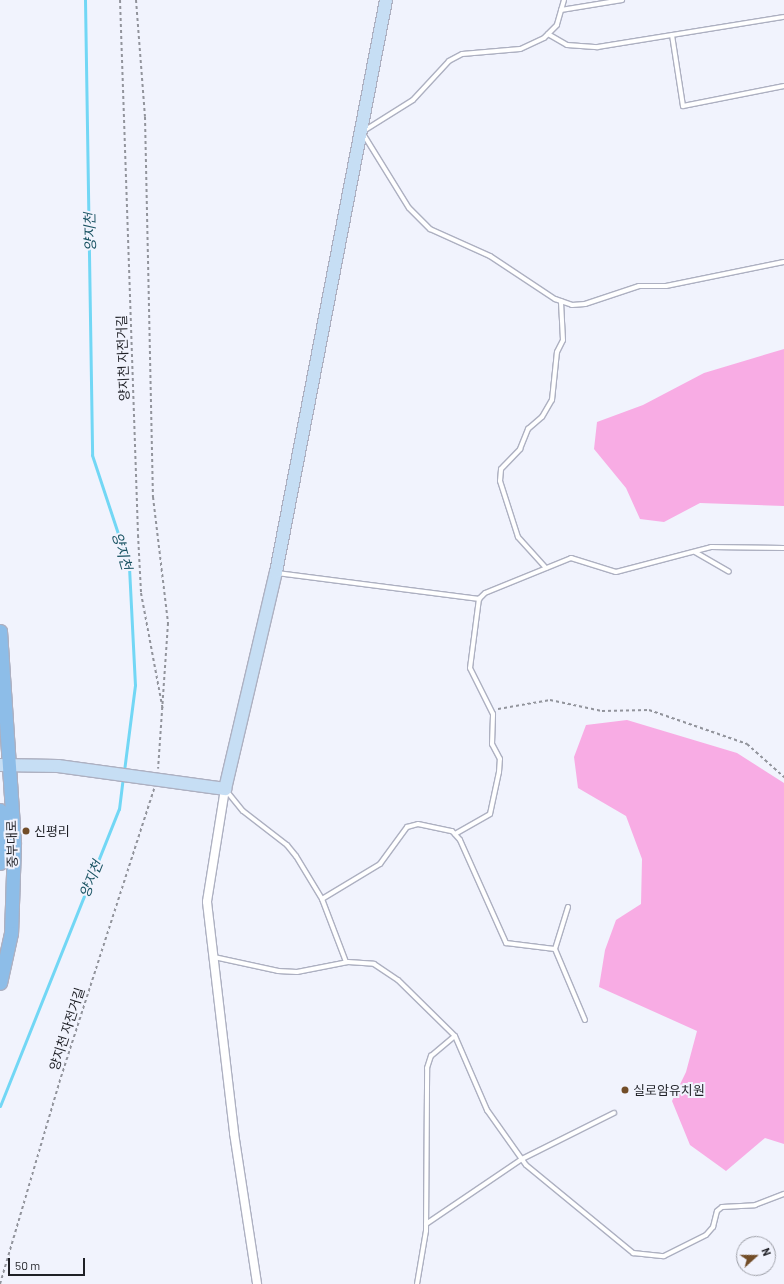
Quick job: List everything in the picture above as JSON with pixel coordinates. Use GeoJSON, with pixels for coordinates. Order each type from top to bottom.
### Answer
{"type":"FeatureCollection","features":[{"type":"Feature","properties":{"kind":"main road","name":"중부대로"},"geometry":{"type":"LineString","coordinates":[[0,631],[4,765],[14,844],[12,926],[0,983]]}},
{"type":"Feature","properties":{"kind":"main road","name":"중부대로"},"geometry":{"type":"LineString","coordinates":[[0,810],[0,864]]}},
{"type":"Feature","properties":{"kind":"street"},"geometry":{"type":"LineString","coordinates":[[257,1284],[234,1133],[207,902],[225,789],[276,572],[362,132],[386,0]]}},
{"type":"Feature","properties":{"kind":"street"},"geometry":{"type":"LineString","coordinates":[[4,765],[58,766],[225,789]]}},
{"type":"Feature","properties":{"kind":"lane"},"geometry":{"type":"LineString","coordinates":[[564,0],[557,24],[548,34],[520,49],[462,54],[449,60],[413,100],[362,132],[408,208],[430,229],[490,256],[561,301],[585,304],[639,286],[666,286],[784,262]]}},
{"type":"Feature","properties":{"kind":"lane"},"geometry":{"type":"LineString","coordinates":[[561,10],[622,0]]}},
{"type":"Feature","properties":{"kind":"lane"},"geometry":{"type":"LineString","coordinates":[[548,34],[567,45],[598,47],[784,17]]}},
{"type":"Feature","properties":{"kind":"lane"},"geometry":{"type":"LineString","coordinates":[[672,35],[682,106],[784,86]]}},
{"type":"Feature","properties":{"kind":"lane"},"geometry":{"type":"LineString","coordinates":[[546,568],[518,537],[500,481],[501,469],[520,449],[528,429],[542,417],[552,400],[557,352],[562,340],[561,301]]}},
{"type":"Feature","properties":{"kind":"lane"},"geometry":{"type":"LineString","coordinates":[[322,899],[380,864],[407,827],[418,824],[455,834],[490,814],[493,807],[500,759],[492,744],[491,711],[470,668],[479,599],[485,593],[571,558],[616,572],[711,547],[784,548]]}},
{"type":"Feature","properties":{"kind":"lane"},"geometry":{"type":"LineString","coordinates":[[695,552],[729,572]]}},
{"type":"Feature","properties":{"kind":"lane"},"geometry":{"type":"LineString","coordinates":[[276,572],[479,599]]}},
{"type":"Feature","properties":{"kind":"lane"},"geometry":{"type":"LineString","coordinates":[[225,789],[243,811],[287,844],[322,899],[346,962]]}},
{"type":"Feature","properties":{"kind":"lane"},"geometry":{"type":"LineString","coordinates":[[455,834],[506,943],[555,949]]}},
{"type":"Feature","properties":{"kind":"lane"},"geometry":{"type":"LineString","coordinates":[[568,907],[555,949],[585,1020]]}},
{"type":"Feature","properties":{"kind":"lane"},"geometry":{"type":"LineString","coordinates":[[214,957],[278,971],[297,972],[346,962],[374,964],[398,980],[455,1036],[487,1110],[522,1159],[542,1182],[633,1253],[650,1256],[664,1256],[706,1235],[714,1227],[716,1211],[722,1207],[755,1205],[784,1194]]}},
{"type":"Feature","properties":{"kind":"lane"},"geometry":{"type":"LineString","coordinates":[[417,1284],[426,1224],[427,1068],[431,1056],[455,1036]]}},
{"type":"Feature","properties":{"kind":"lane"},"geometry":{"type":"LineString","coordinates":[[426,1224],[522,1159],[614,1113]]}},
{"type":"Feature","properties":{"kind":"path","name":"양지천 자전거길"},"geometry":{"type":"LineString","coordinates":[[0,1284],[61,1077],[152,780],[164,714],[141,593],[120,0]]}},
{"type":"Feature","properties":{"kind":"path"},"geometry":{"type":"LineString","coordinates":[[136,0],[145,117],[153,497],[168,623],[164,714]]}},
{"type":"Feature","properties":{"kind":"path"},"geometry":{"type":"LineString","coordinates":[[491,711],[550,700],[602,711],[649,710],[748,744],[784,777]]}},
{"type":"Feature","properties":{"kind":"shaded area"},"geometry":{"type":"Polygon","coordinates":[[[784,349],[784,506],[700,503],[664,522],[640,519],[626,488],[594,449],[597,422],[643,405],[704,373],[784,349]]]}},
{"type":"Feature","properties":{"kind":"shaded area"},"geometry":{"type":"Polygon","coordinates":[[[627,720],[737,753],[784,783],[784,1144],[765,1138],[726,1171],[690,1145],[672,1101],[686,1072],[697,1031],[599,987],[605,950],[616,920],[641,904],[642,859],[626,816],[578,788],[574,757],[586,725],[627,720]]]}},
{"type":"Feature","properties":{"kind":"waterway","name":"양지천"},"geometry":{"type":"LineString","coordinates":[[85,0],[92,455],[129,567],[135,685],[124,771]]}},
{"type":"Feature","properties":{"kind":"waterway","name":"양지천"},"geometry":{"type":"LineString","coordinates":[[0,1106],[119,809],[123,777]]}},
{"type":"Feature","properties":{"kind":"place","name":"신평리"},"geometry":{"type":"Point","coordinates":[26,831]}},
{"type":"Feature","properties":{"kind":"place","name":"실로암유치원"},"geometry":{"type":"Point","coordinates":[625,1090]}}]}
